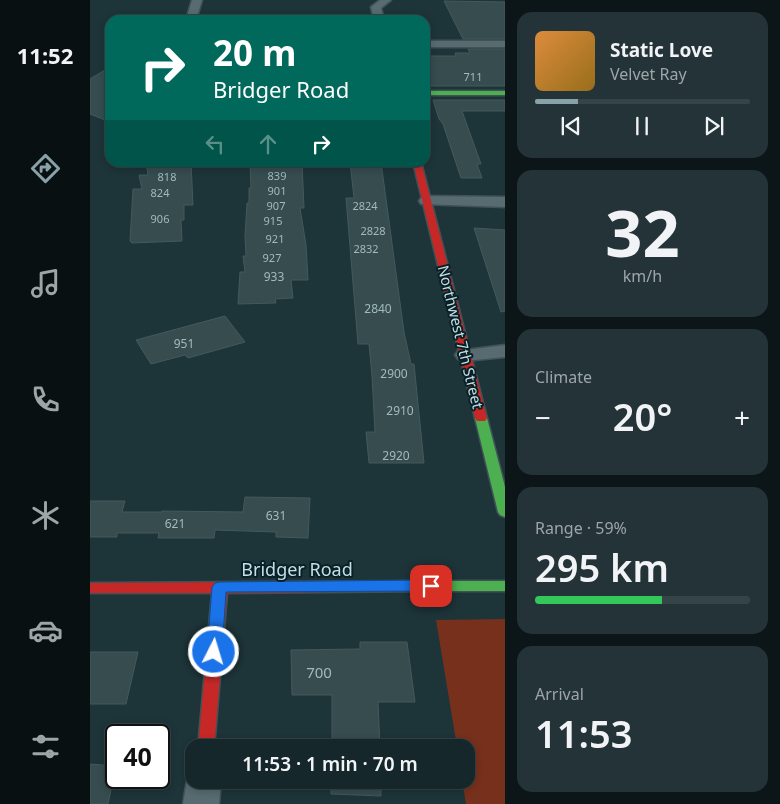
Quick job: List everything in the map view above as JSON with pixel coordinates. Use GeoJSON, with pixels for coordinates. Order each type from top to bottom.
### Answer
{"type":"FeatureCollection","features":[{"type":"Feature","properties":{"kind":"street"},"geometry":{"type":"LineString","coordinates":[[192,15],[197,0]]}},
{"type":"Feature","properties":{"kind":"street"},"geometry":{"type":"LineString","coordinates":[[378,15],[376,7],[386,0]]}},
{"type":"Feature","properties":{"kind":"street"},"geometry":{"type":"LineString","coordinates":[[430,44],[505,44]]}},
{"type":"Feature","properties":{"kind":"street"},"geometry":{"type":"LineString","coordinates":[[430,93],[505,93]]}},
{"type":"Feature","properties":{"kind":"street","name":"Northwest 7th Street"},"geometry":{"type":"LineString","coordinates":[[418,167],[505,512]]}},
{"type":"Feature","properties":{"kind":"street"},"geometry":{"type":"LineString","coordinates":[[427,201],[505,202]]}},
{"type":"Feature","properties":{"kind":"street"},"geometry":{"type":"LineString","coordinates":[[465,355],[505,351]]}},
{"type":"Feature","properties":{"kind":"street","name":"Bridger Road"},"geometry":{"type":"LineString","coordinates":[[90,588],[505,586]]}},
{"type":"Feature","properties":{"kind":"street"},"geometry":{"type":"LineString","coordinates":[[207,739],[220,587]]}},
{"type":"Feature","properties":{"kind":"street"},"geometry":{"type":"LineString","coordinates":[[200,804],[202,789]]}},
{"type":"Feature","properties":{"kind":"shaded area"},"geometry":{"type":"Polygon","coordinates":[[[505,619],[505,804],[466,804],[464,789],[475,789],[475,739],[456,739],[436,620],[505,619]]]}},
{"type":"Feature","properties":{"kind":"building"},"geometry":{"type":"Polygon","coordinates":[[[444,1],[505,2],[505,39],[463,39],[444,1]]]}},
{"type":"Feature","properties":{"kind":"building"},"geometry":{"type":"Polygon","coordinates":[[[468,49],[505,49],[505,86],[430,86],[430,56],[456,56],[455,53],[470,53],[468,49]]]}},
{"type":"Feature","properties":{"kind":"building"},"geometry":{"type":"Polygon","coordinates":[[[105,70],[105,120],[90,114],[90,79],[105,70]]]}},
{"type":"Feature","properties":{"kind":"building"},"geometry":{"type":"Polygon","coordinates":[[[433,100],[505,100],[505,111],[462,111],[481,164],[477,164],[482,178],[461,178],[433,100]]]}},
{"type":"Feature","properties":{"kind":"building"},"geometry":{"type":"Polygon","coordinates":[[[147,167],[191,167],[193,205],[184,205],[184,220],[181,220],[182,241],[132,243],[130,241],[133,189],[142,189],[139,175],[148,175],[147,167]]]}},
{"type":"Feature","properties":{"kind":"building"},"geometry":{"type":"Polygon","coordinates":[[[250,167],[302,167],[304,208],[300,208],[306,245],[308,280],[291,280],[293,298],[275,299],[276,303],[238,304],[240,272],[245,272],[243,256],[246,256],[247,203],[249,203],[249,188],[251,188],[250,167]]]}},
{"type":"Feature","properties":{"kind":"building"},"geometry":{"type":"Polygon","coordinates":[[[351,167],[382,167],[404,332],[411,364],[414,364],[424,463],[369,463],[366,432],[375,432],[372,376],[369,344],[358,344],[346,198],[354,198],[351,167]]]}},
{"type":"Feature","properties":{"kind":"building"},"geometry":{"type":"Polygon","coordinates":[[[474,228],[505,230],[505,311],[501,312],[474,228]]]}},
{"type":"Feature","properties":{"kind":"building"},"geometry":{"type":"Polygon","coordinates":[[[225,316],[245,342],[188,358],[185,355],[151,364],[136,340],[225,316]]]}},
{"type":"Feature","properties":{"kind":"building"},"geometry":{"type":"Polygon","coordinates":[[[245,497],[310,498],[308,538],[276,537],[276,532],[215,530],[214,538],[158,538],[159,533],[117,533],[117,537],[90,537],[90,501],[125,501],[122,512],[243,512],[245,497]]]}},
{"type":"Feature","properties":{"kind":"building"},"geometry":{"type":"Polygon","coordinates":[[[360,642],[407,642],[415,702],[378,702],[380,739],[332,739],[332,695],[292,695],[291,650],[360,649],[360,642]]]}},
{"type":"Feature","properties":{"kind":"building"},"geometry":{"type":"Polygon","coordinates":[[[90,652],[138,652],[126,704],[90,704],[90,652]]]}},
{"type":"Feature","properties":{"kind":"building"},"geometry":{"type":"Polygon","coordinates":[[[90,764],[105,765],[105,789],[111,789],[108,804],[90,804],[90,764]]]}},
{"type":"Feature","properties":{"kind":"building"},"geometry":{"type":"Polygon","coordinates":[[[331,789],[381,789],[381,796],[331,794],[331,789]]]}},
{"type":"Feature","properties":{"kind":"traffic: fast"},"geometry":{"type":"LineString","coordinates":[[430,93],[505,93]]}},
{"type":"Feature","properties":{"kind":"traffic: fast"},"geometry":{"type":"LineString","coordinates":[[481,418],[505,512]]}},
{"type":"Feature","properties":{"kind":"traffic: fast"},"geometry":{"type":"LineString","coordinates":[[426,586],[505,586]]}},
{"type":"Feature","properties":{"kind":"traffic: jam"},"geometry":{"type":"LineString","coordinates":[[418,167],[481,418]]}},
{"type":"Feature","properties":{"kind":"traffic: jam"},"geometry":{"type":"LineString","coordinates":[[90,588],[426,586]]}},
{"type":"Feature","properties":{"kind":"traffic: jam"},"geometry":{"type":"LineString","coordinates":[[207,739],[220,587]]}},
{"type":"Feature","properties":{"kind":"route"},"geometry":{"type":"LineString","coordinates":[[214,652],[220,587],[431,586]]}}]}
